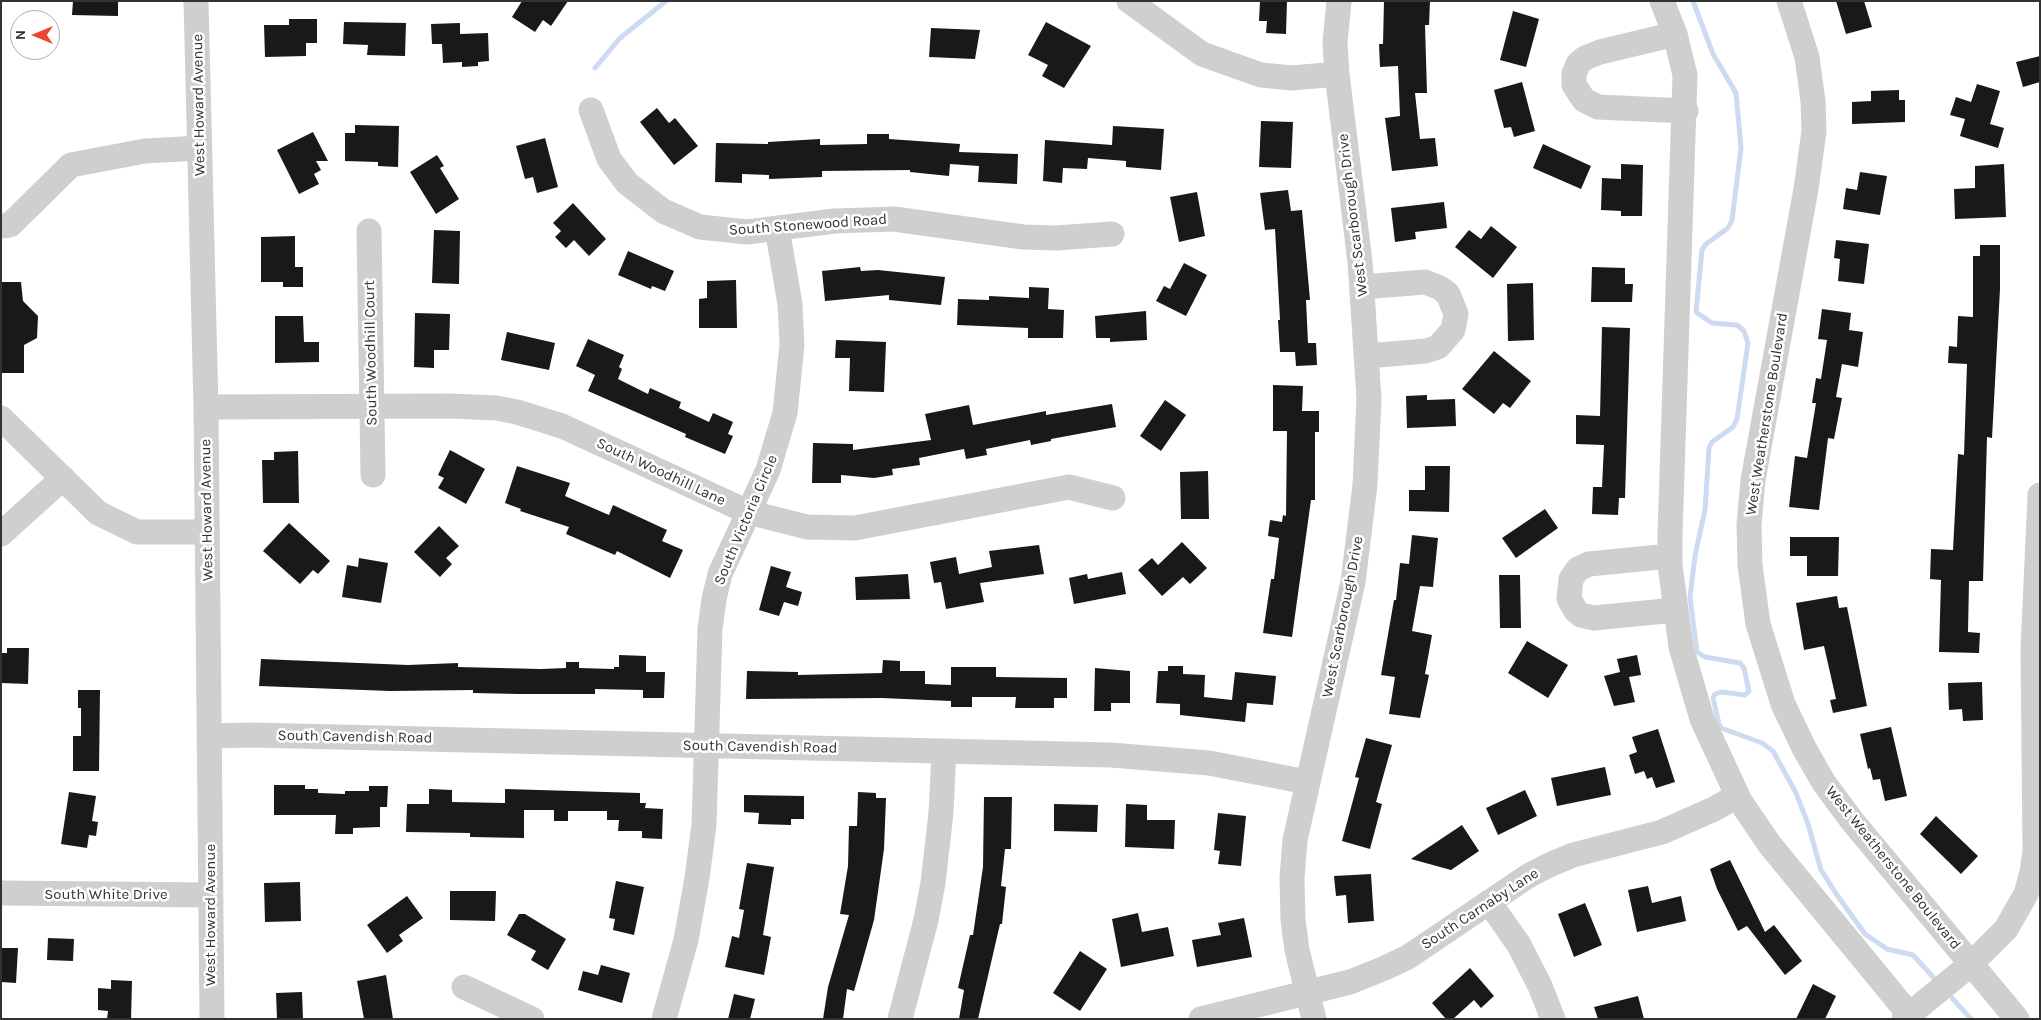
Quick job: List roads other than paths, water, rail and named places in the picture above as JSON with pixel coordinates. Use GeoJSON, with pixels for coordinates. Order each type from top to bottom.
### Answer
{"type":"FeatureCollection","features":[{"type":"Feature","properties":{"kind":"street","name":"West Howard Avenue"},"geometry":{"type":"LineString","coordinates":[[196,1],[206,407],[212,1019]]}},
{"type":"Feature","properties":{"kind":"street"},"geometry":{"type":"LineString","coordinates":[[1129,1],[1202,54],[1260,75],[1292,78],[1337,74]]}},
{"type":"Feature","properties":{"kind":"street","name":"West Scarborough Drive"},"geometry":{"type":"LineString","coordinates":[[1314,1019],[1298,950],[1292,878],[1295,840],[1339,649],[1357,554],[1366,475],[1369,399],[1362,287],[1337,74],[1335,42],[1340,1]]}},
{"type":"Feature","properties":{"kind":"street"},"geometry":{"type":"LineString","coordinates":[[1662,1],[1675,34],[1685,75],[1686,111],[1670,556],[1675,610],[1681,647],[1696,702],[1715,751],[1737,796],[1770,845],[1908,1017],[1971,964],[2006,930],[2026,894],[2032,872],[2035,852],[2033,649],[2040,495]]}},
{"type":"Feature","properties":{"kind":"street","name":"West Weatherstone Boulevard"},"geometry":{"type":"LineString","coordinates":[[1789,1],[1807,57],[1814,101],[1814,131],[1806,189],[1753,480],[1749,525],[1750,565],[1758,624],[1783,704],[1804,748],[1824,783],[1853,822],[2017,1019]]}},
{"type":"Feature","properties":{"kind":"street"},"geometry":{"type":"LineString","coordinates":[[1675,34],[1600,52],[1585,58],[1578,64],[1574,74],[1574,84],[1584,100],[1598,107],[1686,111]]}},
{"type":"Feature","properties":{"kind":"street","name":"South Stonewood Road"},"geometry":{"type":"LineString","coordinates":[[591,110],[610,159],[627,183],[663,211],[684,221],[715,230],[747,232],[835,221],[894,219],[1023,237],[1056,238],[1112,234]]}},
{"type":"Feature","properties":{"kind":"street"},"geometry":{"type":"LineString","coordinates":[[4,230],[71,165],[144,151],[200,148]]}},
{"type":"Feature","properties":{"kind":"street","name":"South Victoria Circle"},"geometry":{"type":"LineString","coordinates":[[664,1019],[686,940],[698,878],[704,825],[708,746],[710,629],[714,599],[720,574],[776,447],[785,413],[792,345],[790,304],[777,228]]}},
{"type":"Feature","properties":{"kind":"street","name":"South Woodhill Court"},"geometry":{"type":"LineString","coordinates":[[369,231],[373,475]]}},
{"type":"Feature","properties":{"kind":"street"},"geometry":{"type":"LineString","coordinates":[[1362,287],[1425,282],[1440,288],[1448,294],[1456,314],[1453,330],[1438,347],[1426,351],[1367,356]]}},
{"type":"Feature","properties":{"kind":"street","name":"South Woodhill Lane"},"geometry":{"type":"LineString","coordinates":[[206,407],[496,408],[536,417],[562,426],[748,512],[807,527],[856,528],[1069,487],[1113,498]]}},
{"type":"Feature","properties":{"kind":"street"},"geometry":{"type":"LineString","coordinates":[[3,422],[98,513],[137,532],[207,532]]}},
{"type":"Feature","properties":{"kind":"street"},"geometry":{"type":"LineString","coordinates":[[1,534],[62,478]]}},
{"type":"Feature","properties":{"kind":"street"},"geometry":{"type":"LineString","coordinates":[[1670,556],[1589,564],[1578,569],[1571,579],[1569,599],[1581,615],[1594,618],[1675,610]]}},
{"type":"Feature","properties":{"kind":"street","name":"South Cavendish Road"},"geometry":{"type":"LineString","coordinates":[[210,736],[252,734],[1165,758],[1210,763],[1307,782]]}},
{"type":"Feature","properties":{"kind":"street"},"geometry":{"type":"LineString","coordinates":[[900,1019],[926,920],[941,813],[944,751]]}},
{"type":"Feature","properties":{"kind":"street","name":"South Carnaby Lane"},"geometry":{"type":"LineString","coordinates":[[1201,1019],[1350,982],[1408,957],[1528,876],[1555,862],[1573,855],[1662,832],[1714,809],[1737,796]]}},
{"type":"Feature","properties":{"kind":"street","name":"South White Drive"},"geometry":{"type":"LineString","coordinates":[[1,893],[210,895]]}},
{"type":"Feature","properties":{"kind":"street"},"geometry":{"type":"LineString","coordinates":[[1489,902],[1519,945],[1540,986],[1553,1019]]}},
{"type":"Feature","properties":{"kind":"street"},"geometry":{"type":"LineString","coordinates":[[464,987],[532,1019]]}},
{"type":"Feature","properties":{"kind":"waterway"},"geometry":{"type":"LineString","coordinates":[[595,68],[619,39],[666,1]]}},
{"type":"Feature","properties":{"kind":"waterway"},"geometry":{"type":"LineString","coordinates":[[1693,1],[1713,54],[1736,93],[1741,148],[1732,220],[1728,228],[1706,244],[1702,250],[1696,312],[1712,323],[1737,325],[1744,331],[1748,343],[1737,419],[1733,427],[1712,442],[1709,448],[1705,510],[1695,556],[1690,597],[1697,652],[1705,657],[1740,663],[1744,668],[1749,691],[1745,695],[1721,692],[1715,694],[1713,698],[1719,724],[1721,728],[1762,743],[1773,751],[1796,793],[1808,824],[1821,870],[1865,934],[1887,949],[1913,955],[1933,977]]}},
{"type":"Feature","properties":{"kind":"waterway"},"geometry":{"type":"LineString","coordinates":[[1952,998],[1971,1019]]}}]}
